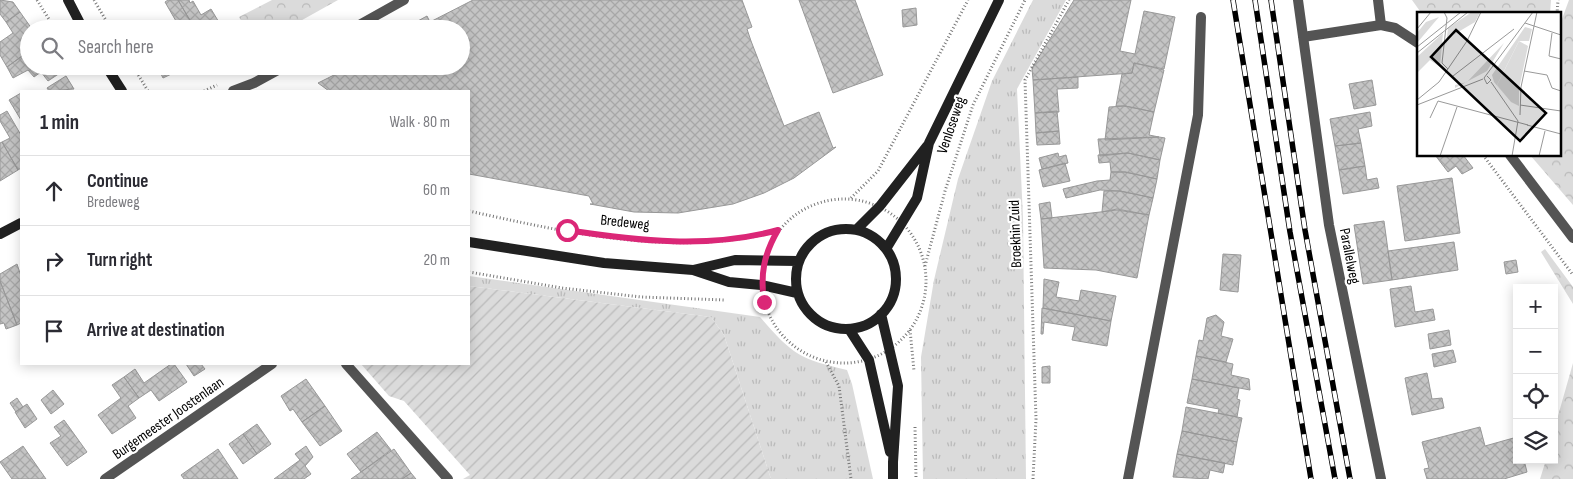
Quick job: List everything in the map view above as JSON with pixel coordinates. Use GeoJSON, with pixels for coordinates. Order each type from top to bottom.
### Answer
{"type":"FeatureCollection","features":[{"type":"Feature","properties":{"kind":"street"},"geometry":{"type":"LineString","coordinates":[[68,0],[79,20]]}},
{"type":"Feature","properties":{"kind":"street"},"geometry":{"type":"LineString","coordinates":[[368,20],[404,0]]}},
{"type":"Feature","properties":{"kind":"street","name":"Venloseweg"},"geometry":{"type":"LineString","coordinates":[[856,230],[880,206],[929,143],[999,0]]}},
{"type":"Feature","properties":{"kind":"street"},"geometry":{"type":"LineString","coordinates":[[1298,0],[1303,37],[1381,25],[1401,32],[1417,42]]}},
{"type":"Feature","properties":{"kind":"street"},"geometry":{"type":"LineString","coordinates":[[1378,0],[1381,25]]}},
{"type":"Feature","properties":{"kind":"street"},"geometry":{"type":"LineString","coordinates":[[1128,479],[1198,115],[1201,16]]}},
{"type":"Feature","properties":{"kind":"street","name":"Parallelweg"},"geometry":{"type":"LineString","coordinates":[[1303,37],[1328,224],[1381,479]]}},
{"type":"Feature","properties":{"kind":"street"},"geometry":{"type":"LineString","coordinates":[[112,75],[121,90]]}},
{"type":"Feature","properties":{"kind":"street"},"geometry":{"type":"LineString","coordinates":[[238,90],[252,87],[271,75]]}},
{"type":"Feature","properties":{"kind":"street","name":"Venloseweg"},"geometry":{"type":"LineString","coordinates":[[886,249],[917,198],[929,143]]}},
{"type":"Feature","properties":{"kind":"street"},"geometry":{"type":"LineString","coordinates":[[1511,156],[1573,238]]}},
{"type":"Feature","properties":{"kind":"street"},"geometry":{"type":"LineString","coordinates":[[0,234],[20,224]]}},
{"type":"Feature","properties":{"kind":"street"},"geometry":{"type":"LineString","coordinates":[[840,229],[856,230],[873,237],[886,249],[894,266],[895,286],[892,297],[881,314],[866,324],[850,329],[831,327],[816,320],[803,305],[797,293],[795,283],[798,261],[809,244],[824,233],[840,229]]}},
{"type":"Feature","properties":{"kind":"street"},"geometry":{"type":"LineString","coordinates":[[470,242],[604,263],[693,270],[729,282],[761,285],[797,293]]}},
{"type":"Feature","properties":{"kind":"street"},"geometry":{"type":"LineString","coordinates":[[693,270],[734,260],[798,261]]}},
{"type":"Feature","properties":{"kind":"street"},"geometry":{"type":"LineString","coordinates":[[881,314],[898,386],[893,462],[894,479]]}},
{"type":"Feature","properties":{"kind":"street"},"geometry":{"type":"LineString","coordinates":[[850,329],[869,360],[893,462]]}},
{"type":"Feature","properties":{"kind":"street","name":"Burgemeester Joostenlaan"},"geometry":{"type":"LineString","coordinates":[[105,479],[271,365]]}},
{"type":"Feature","properties":{"kind":"street"},"geometry":{"type":"LineString","coordinates":[[347,365],[448,479]]}},
{"type":"Feature","properties":{"kind":"path"},"geometry":{"type":"LineString","coordinates":[[37,0],[49,20]]}},
{"type":"Feature","properties":{"kind":"path"},"geometry":{"type":"LineString","coordinates":[[94,0],[106,20]]}},
{"type":"Feature","properties":{"kind":"path"},"geometry":{"type":"LineString","coordinates":[[851,198],[878,171],[968,0]]}},
{"type":"Feature","properties":{"kind":"path","name":"Venloseweg"},"geometry":{"type":"LineString","coordinates":[[826,362],[847,363],[869,360],[889,350],[910,330],[921,310],[926,289],[925,267],[945,191],[973,104],[1025,0]]}},
{"type":"Feature","properties":{"kind":"path","name":"Broekhin Zuid"},"geometry":{"type":"LineString","coordinates":[[1034,479],[1036,419],[1024,80],[1069,0]]}},
{"type":"Feature","properties":{"kind":"path"},"geometry":{"type":"LineString","coordinates":[[138,75],[147,90]]}},
{"type":"Feature","properties":{"kind":"path"},"geometry":{"type":"LineString","coordinates":[[1484,156],[1573,275]]}},
{"type":"Feature","properties":{"kind":"path","name":"Bredeweg"},"geometry":{"type":"LineString","coordinates":[[470,211],[627,239],[676,242],[750,238],[778,230],[764,261]]}},
{"type":"Feature","properties":{"kind":"path"},"geometry":{"type":"LineString","coordinates":[[764,261],[761,285],[770,319],[780,334],[793,346],[809,356],[826,362],[839,386],[851,479]]}},
{"type":"Feature","properties":{"kind":"path"},"geometry":{"type":"LineString","coordinates":[[470,272],[562,288],[641,297],[726,300]]}},
{"type":"Feature","properties":{"kind":"path"},"geometry":{"type":"LineString","coordinates":[[754,301],[764,302]]}},
{"type":"Feature","properties":{"kind":"green space"},"geometry":{"type":"Polygon","coordinates":[[[272,0],[338,0],[302,20],[241,20],[239,17],[272,0]]]}},
{"type":"Feature","properties":{"kind":"green space"},"geometry":{"type":"Polygon","coordinates":[[[1033,0],[1066,0],[1017,89],[1023,218],[1026,479],[923,479],[921,357],[934,280],[958,179],[992,81],[1033,0]]]}},
{"type":"Feature","properties":{"kind":"green space"},"geometry":{"type":"Polygon","coordinates":[[[1412,0],[1551,0],[1550,12],[1421,12],[1412,0]]]}},
{"type":"Feature","properties":{"kind":"green space"},"geometry":{"type":"Polygon","coordinates":[[[1569,0],[1573,0],[1573,205],[1531,156],[1560,156],[1560,24],[1569,0]]]}},
{"type":"Feature","properties":{"kind":"green space"},"geometry":{"type":"Polygon","coordinates":[[[1545,249],[1573,287],[1573,304],[1541,252],[1545,249]]]}},
{"type":"Feature","properties":{"kind":"green space"},"geometry":{"type":"Polygon","coordinates":[[[470,276],[760,317],[780,339],[798,353],[818,362],[847,370],[852,384],[873,479],[771,479],[724,335],[711,317],[470,286],[470,276]]]}},
{"type":"Feature","properties":{"kind":"green space"},"geometry":{"type":"Polygon","coordinates":[[[470,286],[711,317],[724,335],[771,479],[463,479],[470,475],[404,401],[389,396],[362,365],[470,365],[470,286]]]}},
{"type":"Feature","properties":{"kind":"green space"},"geometry":{"type":"Polygon","coordinates":[[[1573,363],[1573,479],[1540,479],[1545,464],[1558,464],[1558,416],[1573,363]]]}},
{"type":"Feature","properties":{"kind":"building"},"geometry":{"type":"Polygon","coordinates":[[[0,0],[13,2],[20,12],[6,22],[0,14],[0,0]]]}},
{"type":"Feature","properties":{"kind":"building"},"geometry":{"type":"Polygon","coordinates":[[[168,0],[178,0],[190,20],[175,20],[165,2],[168,0]]]}},
{"type":"Feature","properties":{"kind":"building"},"geometry":{"type":"Polygon","coordinates":[[[178,0],[189,0],[190,3],[193,1],[201,15],[211,9],[218,20],[190,20],[178,0]]]}},
{"type":"Feature","properties":{"kind":"building"},"geometry":{"type":"Polygon","coordinates":[[[473,0],[742,0],[752,27],[747,29],[751,41],[784,126],[819,112],[833,148],[836,147],[794,178],[764,193],[733,204],[678,213],[634,212],[590,204],[593,204],[589,196],[470,174],[470,90],[328,90],[318,83],[334,75],[470,75],[470,20],[434,20],[473,0]]]}},
{"type":"Feature","properties":{"kind":"building"},"geometry":{"type":"Polygon","coordinates":[[[799,0],[855,0],[883,75],[833,93],[799,0]]]}},
{"type":"Feature","properties":{"kind":"building"},"geometry":{"type":"Polygon","coordinates":[[[1074,0],[1131,0],[1120,51],[1135,54],[1144,11],[1175,17],[1164,69],[1134,63],[1132,73],[1033,80],[1032,68],[1074,0]]]}},
{"type":"Feature","properties":{"kind":"building"},"geometry":{"type":"Polygon","coordinates":[[[916,8],[917,25],[903,27],[902,10],[916,8]]]}},
{"type":"Feature","properties":{"kind":"building"},"geometry":{"type":"Polygon","coordinates":[[[20,12],[26,20],[20,20],[20,58],[7,67],[0,55],[0,42],[13,33],[6,22],[20,12]]]}},
{"type":"Feature","properties":{"kind":"building"},"geometry":{"type":"Polygon","coordinates":[[[427,16],[429,20],[420,20],[427,16]]]}},
{"type":"Feature","properties":{"kind":"building"},"geometry":{"type":"Polygon","coordinates":[[[20,58],[20,74],[13,78],[7,67],[20,58]]]}},
{"type":"Feature","properties":{"kind":"building"},"geometry":{"type":"Polygon","coordinates":[[[1134,63],[1164,70],[1154,112],[1116,106],[1122,74],[1132,73],[1134,63]]]}},
{"type":"Feature","properties":{"kind":"building"},"geometry":{"type":"Polygon","coordinates":[[[43,75],[57,75],[48,81],[43,75]]]}},
{"type":"Feature","properties":{"kind":"building"},"geometry":{"type":"Polygon","coordinates":[[[66,76],[74,89],[48,90],[47,88],[66,76]]]}},
{"type":"Feature","properties":{"kind":"building"},"geometry":{"type":"Polygon","coordinates":[[[1078,77],[1078,88],[1057,89],[1059,112],[1035,113],[1033,80],[1078,77]]]}},
{"type":"Feature","properties":{"kind":"building"},"geometry":{"type":"Polygon","coordinates":[[[1372,80],[1376,105],[1354,109],[1349,84],[1372,80]]]}},
{"type":"Feature","properties":{"kind":"building"},"geometry":{"type":"Polygon","coordinates":[[[20,94],[20,118],[9,100],[20,94]]]}},
{"type":"Feature","properties":{"kind":"building"},"geometry":{"type":"Polygon","coordinates":[[[1125,106],[1154,112],[1149,135],[1159,137],[1105,140],[1109,107],[1125,106]]]}},
{"type":"Feature","properties":{"kind":"building"},"geometry":{"type":"Polygon","coordinates":[[[7,111],[20,133],[20,169],[18,170],[2,142],[10,138],[0,121],[0,115],[7,111]]]}},
{"type":"Feature","properties":{"kind":"building"},"geometry":{"type":"Polygon","coordinates":[[[1057,111],[1059,131],[1036,133],[1035,113],[1057,111]]]}},
{"type":"Feature","properties":{"kind":"building"},"geometry":{"type":"Polygon","coordinates":[[[1370,112],[1372,126],[1358,129],[1361,143],[1335,146],[1330,119],[1370,112]]]}},
{"type":"Feature","properties":{"kind":"building"},"geometry":{"type":"Polygon","coordinates":[[[1059,131],[1060,144],[1037,145],[1036,133],[1059,131]]]}},
{"type":"Feature","properties":{"kind":"building"},"geometry":{"type":"Polygon","coordinates":[[[1165,138],[1160,160],[1128,153],[1100,156],[1098,139],[1165,138]]]}},
{"type":"Feature","properties":{"kind":"building"},"geometry":{"type":"Polygon","coordinates":[[[2,142],[18,170],[0,181],[0,143],[2,142]]]}},
{"type":"Feature","properties":{"kind":"building"},"geometry":{"type":"Polygon","coordinates":[[[1361,143],[1365,166],[1339,170],[1335,146],[1361,143]]]}},
{"type":"Feature","properties":{"kind":"building"},"geometry":{"type":"Polygon","coordinates":[[[1058,153],[1059,157],[1066,155],[1068,163],[1042,169],[1039,158],[1058,153]]]}},
{"type":"Feature","properties":{"kind":"building"},"geometry":{"type":"Polygon","coordinates":[[[1128,153],[1160,160],[1157,179],[1125,172],[1111,172],[1110,162],[1099,163],[1098,155],[1128,153]]]}},
{"type":"Feature","properties":{"kind":"building"},"geometry":{"type":"Polygon","coordinates":[[[1436,156],[1464,156],[1473,168],[1462,174],[1456,166],[1448,172],[1436,156]]]}},
{"type":"Feature","properties":{"kind":"building"},"geometry":{"type":"Polygon","coordinates":[[[1065,163],[1070,181],[1043,187],[1039,170],[1065,163]]]}},
{"type":"Feature","properties":{"kind":"building"},"geometry":{"type":"Polygon","coordinates":[[[1365,166],[1367,180],[1377,178],[1379,188],[1343,194],[1339,170],[1365,166]]]}},
{"type":"Feature","properties":{"kind":"building"},"geometry":{"type":"Polygon","coordinates":[[[1111,172],[1125,172],[1157,179],[1153,198],[1120,191],[1100,190],[1066,198],[1063,189],[1110,180],[1111,172]]]}},
{"type":"Feature","properties":{"kind":"building"},"geometry":{"type":"Polygon","coordinates":[[[1452,178],[1460,233],[1405,241],[1397,186],[1452,178]]]}},
{"type":"Feature","properties":{"kind":"building"},"geometry":{"type":"Polygon","coordinates":[[[1104,191],[1120,191],[1153,198],[1149,215],[1117,209],[1102,212],[1104,191]]]}},
{"type":"Feature","properties":{"kind":"building"},"geometry":{"type":"Polygon","coordinates":[[[1050,202],[1052,218],[1041,219],[1039,204],[1050,202]]]}},
{"type":"Feature","properties":{"kind":"building"},"geometry":{"type":"Polygon","coordinates":[[[1117,210],[1149,215],[1137,278],[1096,270],[1044,268],[1041,219],[1117,210]]]}},
{"type":"Feature","properties":{"kind":"building"},"geometry":{"type":"Polygon","coordinates":[[[1384,221],[1392,280],[1363,284],[1354,225],[1384,221]]]}},
{"type":"Feature","properties":{"kind":"building"},"geometry":{"type":"Polygon","coordinates":[[[1454,242],[1458,270],[1392,280],[1388,251],[1454,242]]]}},
{"type":"Feature","properties":{"kind":"building"},"geometry":{"type":"Polygon","coordinates":[[[1223,254],[1241,255],[1238,292],[1220,290],[1223,254]]]}},
{"type":"Feature","properties":{"kind":"building"},"geometry":{"type":"Polygon","coordinates":[[[1516,260],[1518,272],[1506,274],[1504,262],[1516,260]]]}},
{"type":"Feature","properties":{"kind":"building"},"geometry":{"type":"Polygon","coordinates":[[[17,264],[20,273],[20,324],[17,325],[0,281],[0,274],[17,264]]]}},
{"type":"Feature","properties":{"kind":"building"},"geometry":{"type":"Polygon","coordinates":[[[1044,279],[1059,282],[1056,297],[1079,301],[1081,290],[1116,296],[1111,321],[1043,308],[1044,279]]]}},
{"type":"Feature","properties":{"kind":"building"},"geometry":{"type":"Polygon","coordinates":[[[0,281],[17,325],[6,329],[4,323],[0,324],[0,281]]]}},
{"type":"Feature","properties":{"kind":"building"},"geometry":{"type":"Polygon","coordinates":[[[1411,286],[1415,312],[1433,309],[1435,320],[1395,327],[1390,289],[1411,286]]]}},
{"type":"Feature","properties":{"kind":"building"},"geometry":{"type":"Polygon","coordinates":[[[1042,308],[1111,321],[1107,346],[1072,340],[1075,327],[1044,322],[1043,334],[1041,334],[1042,308]]]}},
{"type":"Feature","properties":{"kind":"building"},"geometry":{"type":"Polygon","coordinates":[[[1216,315],[1224,322],[1221,336],[1233,339],[1226,362],[1196,356],[1199,340],[1203,341],[1207,318],[1216,315]]]}},
{"type":"Feature","properties":{"kind":"building"},"geometry":{"type":"Polygon","coordinates":[[[1449,330],[1451,345],[1430,349],[1428,334],[1449,330]]]}},
{"type":"Feature","properties":{"kind":"building"},"geometry":{"type":"Polygon","coordinates":[[[1453,350],[1456,362],[1434,367],[1432,354],[1453,350]]]}},
{"type":"Feature","properties":{"kind":"building"},"geometry":{"type":"Polygon","coordinates":[[[1196,356],[1233,364],[1231,375],[1249,379],[1250,390],[1192,379],[1196,356]]]}},
{"type":"Feature","properties":{"kind":"building"},"geometry":{"type":"Polygon","coordinates":[[[170,365],[175,365],[187,382],[159,401],[151,390],[139,398],[124,377],[135,369],[144,383],[170,365]]]}},
{"type":"Feature","properties":{"kind":"building"},"geometry":{"type":"Polygon","coordinates":[[[187,365],[202,365],[205,369],[194,376],[187,365]]]}},
{"type":"Feature","properties":{"kind":"building"},"geometry":{"type":"Polygon","coordinates":[[[1050,366],[1050,383],[1042,383],[1042,367],[1050,366]]]}},
{"type":"Feature","properties":{"kind":"building"},"geometry":{"type":"Polygon","coordinates":[[[1427,373],[1432,399],[1442,398],[1444,408],[1412,415],[1405,378],[1427,373]]]}},
{"type":"Feature","properties":{"kind":"building"},"geometry":{"type":"Polygon","coordinates":[[[124,377],[139,398],[128,406],[136,418],[112,434],[98,415],[121,398],[112,385],[124,377]]]}},
{"type":"Feature","properties":{"kind":"building"},"geometry":{"type":"Polygon","coordinates":[[[306,379],[325,406],[302,422],[293,409],[290,411],[281,396],[306,379]]]}},
{"type":"Feature","properties":{"kind":"building"},"geometry":{"type":"Polygon","coordinates":[[[1192,379],[1239,388],[1237,399],[1240,400],[1237,417],[1218,413],[1219,409],[1187,403],[1192,379]]]}},
{"type":"Feature","properties":{"kind":"building"},"geometry":{"type":"Polygon","coordinates":[[[53,390],[64,404],[51,414],[41,400],[53,390]]]}},
{"type":"Feature","properties":{"kind":"building"},"geometry":{"type":"Polygon","coordinates":[[[17,398],[23,407],[16,412],[10,403],[17,398]]]}},
{"type":"Feature","properties":{"kind":"building"},"geometry":{"type":"Polygon","coordinates":[[[27,404],[37,419],[25,428],[15,412],[27,404]]]}},
{"type":"Feature","properties":{"kind":"building"},"geometry":{"type":"Polygon","coordinates":[[[325,406],[342,431],[320,446],[302,422],[325,406]]]}},
{"type":"Feature","properties":{"kind":"building"},"geometry":{"type":"Polygon","coordinates":[[[1186,407],[1242,418],[1237,442],[1182,431],[1186,407]]]}},
{"type":"Feature","properties":{"kind":"building"},"geometry":{"type":"Polygon","coordinates":[[[64,420],[87,452],[67,466],[50,443],[61,436],[54,427],[64,420]]]}},
{"type":"Feature","properties":{"kind":"building"},"geometry":{"type":"Polygon","coordinates":[[[257,424],[271,444],[257,454],[243,434],[257,424]]]}},
{"type":"Feature","properties":{"kind":"building"},"geometry":{"type":"Polygon","coordinates":[[[1480,427],[1485,446],[1513,438],[1513,464],[1525,464],[1527,472],[1504,479],[1427,479],[1424,469],[1429,468],[1422,442],[1480,427]]]}},
{"type":"Feature","properties":{"kind":"building"},"geometry":{"type":"Polygon","coordinates":[[[1182,431],[1237,442],[1233,465],[1177,454],[1182,431]]]}},
{"type":"Feature","properties":{"kind":"building"},"geometry":{"type":"Polygon","coordinates":[[[377,432],[391,450],[361,472],[347,454],[377,432]]]}},
{"type":"Feature","properties":{"kind":"building"},"geometry":{"type":"Polygon","coordinates":[[[243,434],[257,454],[243,464],[229,444],[243,434]]]}},
{"type":"Feature","properties":{"kind":"building"},"geometry":{"type":"Polygon","coordinates":[[[23,446],[46,479],[12,479],[0,462],[23,446]]]}},
{"type":"Feature","properties":{"kind":"building"},"geometry":{"type":"Polygon","coordinates":[[[306,446],[313,457],[305,466],[311,474],[304,479],[274,479],[300,460],[295,454],[306,446]]]}},
{"type":"Feature","properties":{"kind":"building"},"geometry":{"type":"Polygon","coordinates":[[[218,449],[238,479],[184,479],[181,475],[218,449]]]}},
{"type":"Feature","properties":{"kind":"building"},"geometry":{"type":"Polygon","coordinates":[[[394,449],[411,473],[402,479],[351,479],[394,449]]]}},
{"type":"Feature","properties":{"kind":"building"},"geometry":{"type":"Polygon","coordinates":[[[1177,454],[1225,463],[1223,473],[1210,470],[1208,479],[1173,477],[1177,454]]]}},
{"type":"Feature","properties":{"kind":"building"},"geometry":{"type":"Polygon","coordinates":[[[411,473],[416,479],[402,479],[411,473]]]}},
{"type":"Feature","properties":{"kind":"railway"},"geometry":{"type":"LineString","coordinates":[[1233,0],[1311,479]]}},
{"type":"Feature","properties":{"kind":"railway"},"geometry":{"type":"LineString","coordinates":[[1255,0],[1290,232],[1335,479]]}},
{"type":"Feature","properties":{"kind":"railway"},"geometry":{"type":"LineString","coordinates":[[1271,0],[1305,230],[1350,479]]}},
{"type":"Feature","properties":{"kind":"route"},"geometry":{"type":"LineString","coordinates":[[567,230],[627,239],[676,242],[750,238],[778,230],[770,245],[762,269],[761,285],[764,302]]}}]}
